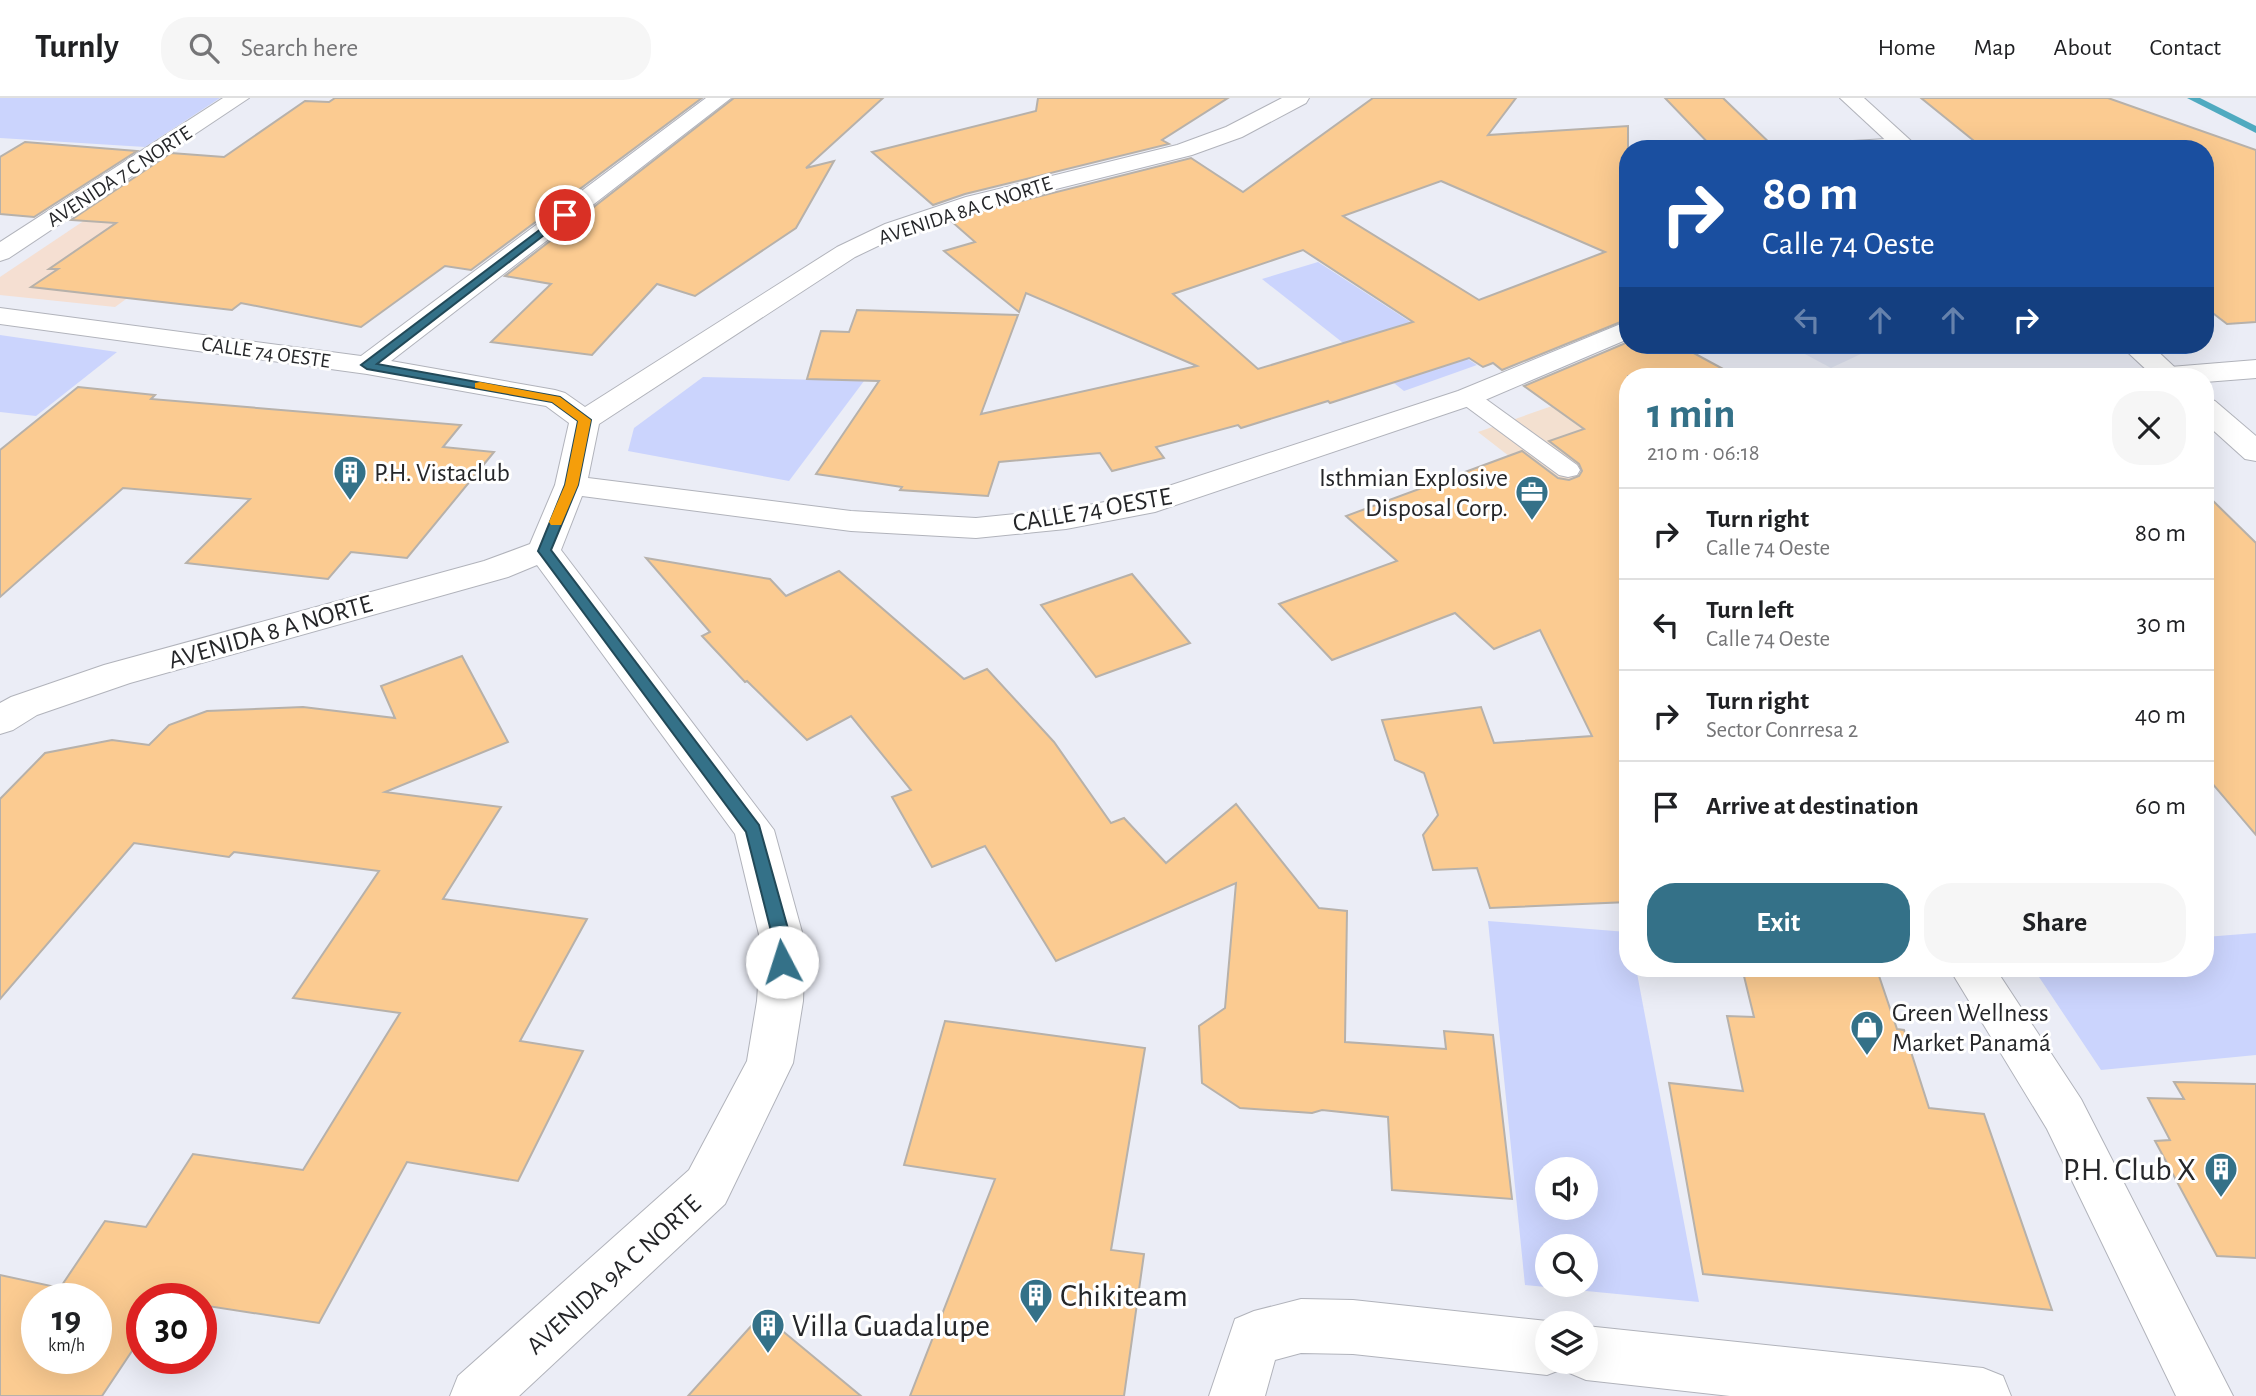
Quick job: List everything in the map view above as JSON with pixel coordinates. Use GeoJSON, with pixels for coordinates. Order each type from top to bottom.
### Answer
{"type":"FeatureCollection","features":[{"type":"Feature","properties":{"kind":"street","name":"AVENIDA 7 C NORTE"},"geometry":{"type":"LineString","coordinates":[[0,253],[238,98]]}},
{"type":"Feature","properties":{"kind":"street"},"geometry":{"type":"LineString","coordinates":[[367,365],[720,98]]}},
{"type":"Feature","properties":{"kind":"street","name":"AVENIDA 8A C NORTE"},"geometry":{"type":"LineString","coordinates":[[585,420],[846,252],[894,229],[1026,188],[1184,149],[1234,132],[1298,98]]}},
{"type":"Feature","properties":{"kind":"street"},"geometry":{"type":"LineString","coordinates":[[1851,98],[1899,140]]}},
{"type":"Feature","properties":{"kind":"street","name":"CALLE 74 OESTE"},"geometry":{"type":"LineString","coordinates":[[0,316],[367,365],[555,399],[585,420]]}},
{"type":"Feature","properties":{"kind":"street","name":"CALLE 74 OESTE"},"geometry":{"type":"LineString","coordinates":[[571,485],[851,521],[989,527],[1066,519],[1144,505],[1468,397],[1619,333]]}},
{"type":"Feature","properties":{"kind":"street"},"geometry":{"type":"LineString","coordinates":[[2144,354],[2161,368]]}},
{"type":"Feature","properties":{"kind":"street"},"geometry":{"type":"LineString","coordinates":[[2214,372],[2256,369]]}},
{"type":"Feature","properties":{"kind":"street"},"geometry":{"type":"LineString","coordinates":[[2214,415],[2256,452]]}},
{"type":"Feature","properties":{"kind":"street"},"geometry":{"type":"LineString","coordinates":[[544,551],[571,485],[585,420]]}},
{"type":"Feature","properties":{"kind":"street","name":"AVENIDA 8 A NORTE"},"geometry":{"type":"LineString","coordinates":[[0,721],[24,706],[117,674],[496,569],[544,551]]}},
{"type":"Feature","properties":{"kind":"street","name":"AVENIDA 9A C NORTE"},"geometry":{"type":"LineString","coordinates":[[478,1396],[707,1187],[770,1063],[780,1001],[783,943],[754,830],[544,551]]}},
{"type":"Feature","properties":{"kind":"street"},"geometry":{"type":"LineString","coordinates":[[1977,977],[2064,1114],[2205,1396]]}},
{"type":"Feature","properties":{"kind":"street"},"geometry":{"type":"LineString","coordinates":[[1237,1396],[1254,1339],[1301,1326],[1353,1327],[1535,1347]]}},
{"type":"Feature","properties":{"kind":"street"},"geometry":{"type":"LineString","coordinates":[[1598,1354],[1983,1396]]}},
{"type":"Feature","properties":{"kind":"lane"},"geometry":{"type":"LineString","coordinates":[[1468,397],[1568,470]]}},
{"type":"Feature","properties":{"kind":"shaded area"},"geometry":{"type":"Polygon","coordinates":[[[0,98],[220,98],[145,147],[0,138],[0,98]]]}},
{"type":"Feature","properties":{"kind":"shaded area"},"geometry":{"type":"Polygon","coordinates":[[[100,210],[230,224],[115,307],[0,295],[0,277],[100,210]]]}},
{"type":"Feature","properties":{"kind":"shaded area"},"geometry":{"type":"Polygon","coordinates":[[[1318,262],[1477,365],[1404,391],[1262,279],[1318,262]]]}},
{"type":"Feature","properties":{"kind":"shaded area"},"geometry":{"type":"Polygon","coordinates":[[[0,335],[117,352],[36,416],[0,412],[0,335]]]}},
{"type":"Feature","properties":{"kind":"shaded area"},"geometry":{"type":"Polygon","coordinates":[[[1805,354],[1861,354],[1831,368],[1805,354]]]}},
{"type":"Feature","properties":{"kind":"shaded area"},"geometry":{"type":"Polygon","coordinates":[[[703,377],[864,381],[789,481],[628,451],[634,428],[703,377]]]}},
{"type":"Feature","properties":{"kind":"shaded area"},"geometry":{"type":"Polygon","coordinates":[[[1552,406],[1619,454],[1619,465],[1562,497],[1478,432],[1552,406]]]}},
{"type":"Feature","properties":{"kind":"shaded area"},"geometry":{"type":"Polygon","coordinates":[[[1488,921],[1619,931],[1619,977],[1638,977],[1699,1302],[1598,1292],[1598,1234],[1535,1234],[1535,1286],[1525,1285],[1488,921]]]}},
{"type":"Feature","properties":{"kind":"shaded area"},"geometry":{"type":"Polygon","coordinates":[[[2256,933],[2256,1055],[2101,1070],[2039,977],[2214,977],[2214,936],[2256,933]]]}},
{"type":"Feature","properties":{"kind":"building"},"geometry":{"type":"Polygon","coordinates":[[[335,98],[702,98],[471,270],[445,266],[361,327],[241,303],[232,310],[31,287],[58,269],[49,269],[116,223],[71,220],[171,153],[224,157],[305,101],[329,102],[335,98]]]}},
{"type":"Feature","properties":{"kind":"building"},"geometry":{"type":"Polygon","coordinates":[[[734,98],[883,98],[806,168],[834,161],[796,228],[695,296],[657,284],[592,355],[491,342],[551,284],[505,276],[734,98]]]}},
{"type":"Feature","properties":{"kind":"building"},"geometry":{"type":"Polygon","coordinates":[[[1038,98],[1228,98],[1162,140],[1169,144],[965,194],[933,205],[872,152],[1036,111],[1038,98]]]}},
{"type":"Feature","properties":{"kind":"building"},"geometry":{"type":"Polygon","coordinates":[[[1373,98],[1516,98],[1488,135],[1628,126],[1628,140],[1619,140],[1619,323],[1502,370],[1493,363],[1483,367],[1469,358],[1330,403],[1328,401],[1241,428],[1238,425],[1156,447],[1164,458],[1112,471],[1100,453],[999,462],[988,496],[900,490],[902,487],[816,474],[879,381],[807,379],[821,331],[849,332],[857,310],[1018,315],[981,414],[1197,366],[1026,293],[1019,312],[944,251],[975,242],[951,221],[1191,158],[1243,192],[1373,98]],[[1441,181],[1343,216],[1479,300],[1605,252],[1441,181]],[[1303,250],[1173,294],[1258,369],[1413,322],[1303,250]]]}},
{"type":"Feature","properties":{"kind":"building"},"geometry":{"type":"Polygon","coordinates":[[[1665,98],[1723,98],[1767,140],[1705,140],[1665,98]]]}},
{"type":"Feature","properties":{"kind":"building"},"geometry":{"type":"Polygon","coordinates":[[[1921,98],[2108,98],[2256,150],[2256,322],[2227,324],[2214,314],[2214,140],[1973,140],[1921,98]]]}},
{"type":"Feature","properties":{"kind":"building"},"geometry":{"type":"Polygon","coordinates":[[[25,142],[137,151],[34,217],[0,214],[0,157],[25,142]]]}},
{"type":"Feature","properties":{"kind":"building"},"geometry":{"type":"Polygon","coordinates":[[[1619,346],[1619,354],[1696,354],[1721,368],[1619,368],[1619,902],[1490,908],[1477,868],[1433,870],[1423,835],[1438,815],[1424,773],[1395,760],[1382,720],[1481,707],[1494,743],[1592,736],[1540,630],[1494,649],[1455,613],[1332,660],[1279,604],[1397,561],[1346,516],[1522,451],[1558,478],[1569,480],[1579,476],[1582,471],[1579,464],[1549,441],[1584,429],[1524,386],[1619,346]]]}},
{"type":"Feature","properties":{"kind":"building"},"geometry":{"type":"Polygon","coordinates":[[[78,387],[155,395],[151,399],[461,425],[443,447],[494,452],[407,558],[351,552],[328,579],[186,563],[250,499],[123,488],[0,597],[0,450],[78,387]]]}},
{"type":"Feature","properties":{"kind":"building"},"geometry":{"type":"Polygon","coordinates":[[[2214,502],[2256,543],[2256,835],[2214,786],[2214,502]]]}},
{"type":"Feature","properties":{"kind":"building"},"geometry":{"type":"Polygon","coordinates":[[[646,558],[770,579],[786,596],[839,571],[964,679],[987,669],[1054,742],[1111,823],[1124,818],[1166,863],[1236,804],[1319,908],[1347,911],[1345,1042],[1446,1049],[1444,1031],[1493,1035],[1512,1199],[1392,1190],[1388,1117],[1322,1110],[1312,1113],[1240,1108],[1202,1083],[1199,1026],[1225,1008],[1236,883],[1056,961],[985,846],[932,867],[892,797],[911,790],[851,716],[807,740],[745,682],[702,636],[710,632],[646,558]]]}},
{"type":"Feature","properties":{"kind":"building"},"geometry":{"type":"Polygon","coordinates":[[[1132,574],[1190,643],[1096,677],[1041,605],[1132,574]]]}},
{"type":"Feature","properties":{"kind":"building"},"geometry":{"type":"Polygon","coordinates":[[[462,656],[508,742],[385,792],[501,807],[443,899],[587,919],[520,1041],[583,1051],[518,1181],[407,1162],[319,1323],[217,1307],[217,1283],[126,1283],[126,1360],[102,1396],[0,1396],[0,1275],[37,1283],[21,1283],[21,1374],[112,1374],[112,1283],[63,1283],[105,1221],[146,1227],[193,1154],[303,1170],[400,1013],[293,998],[379,871],[234,852],[229,857],[134,843],[0,999],[0,799],[45,753],[112,740],[149,745],[169,725],[207,711],[303,707],[395,718],[381,686],[462,656]]]}},
{"type":"Feature","properties":{"kind":"building"},"geometry":{"type":"Polygon","coordinates":[[[1744,977],[1879,977],[1897,1029],[1904,1030],[1929,1108],[1984,1114],[2052,1310],[1703,1274],[1669,1083],[1743,1091],[1727,1016],[1754,1017],[1744,977]]]}},
{"type":"Feature","properties":{"kind":"building"},"geometry":{"type":"Polygon","coordinates":[[[945,1021],[1145,1048],[1111,1250],[1144,1254],[1124,1396],[910,1396],[995,1179],[904,1165],[945,1021]]]}},
{"type":"Feature","properties":{"kind":"building","name":"P.H. Club X"},"geometry":{"type":"Polygon","coordinates":[[[2174,1082],[2256,1084],[2256,1258],[2217,1256],[2155,1141],[2170,1140],[2148,1098],[2184,1099],[2174,1082]]]}},
{"type":"Feature","properties":{"kind":"building","name":"Villa Guadalupe"},"geometry":{"type":"Polygon","coordinates":[[[762,1314],[861,1396],[688,1396],[762,1314]]]}},
{"type":"Feature","properties":{"kind":"waterway"},"geometry":{"type":"LineString","coordinates":[[2192,98],[2256,130]]}},
{"type":"Feature","properties":{"kind":"slow traffic"},"geometry":{"type":"LineString","coordinates":[[480,386],[555,399],[585,420],[571,485],[556,522]]}},
{"type":"Feature","properties":{"kind":"place","name":"P.H. Vistaclub"},"geometry":{"type":"Point","coordinates":[350,502]}},
{"type":"Feature","properties":{"kind":"place","name":"Isthmian Explosive Disposal Corp."},"geometry":{"type":"Point","coordinates":[1532,522]}},
{"type":"Feature","properties":{"kind":"place","name":"Green Wellness Market Panamá"},"geometry":{"type":"Point","coordinates":[1867,1057]}},
{"type":"Feature","properties":{"kind":"place","name":"P.H. Club X"},"geometry":{"type":"Point","coordinates":[2221,1199]}},
{"type":"Feature","properties":{"kind":"place","name":"Chikiteam"},"geometry":{"type":"Point","coordinates":[1036,1325]}},
{"type":"Feature","properties":{"kind":"place","name":"Villa Guadalupe"},"geometry":{"type":"Point","coordinates":[768,1355]}},
{"type":"Feature","properties":{"kind":"route"},"geometry":{"type":"LineString","coordinates":[[565,215],[367,365],[555,399],[585,420],[571,485],[544,551],[754,830],[783,943],[782,962]]}}]}
